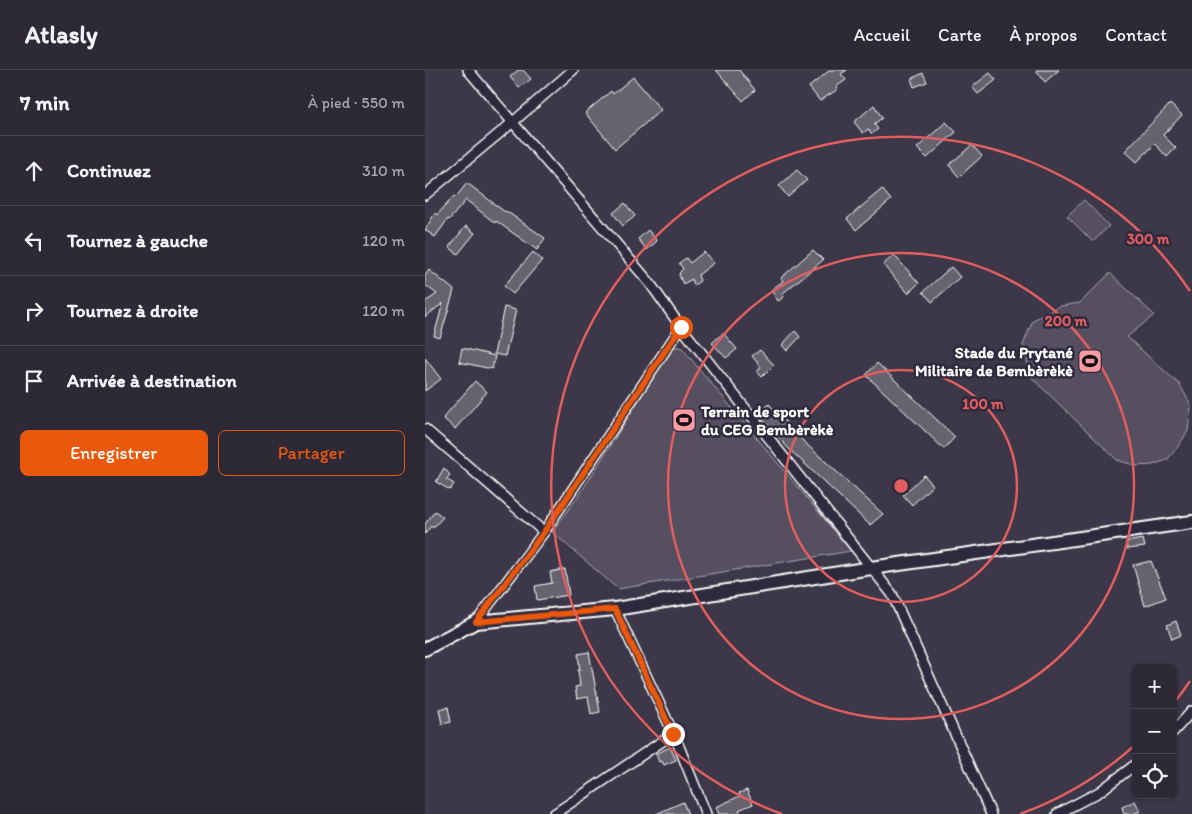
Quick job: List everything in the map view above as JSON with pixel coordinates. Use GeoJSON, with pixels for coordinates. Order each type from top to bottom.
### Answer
{"type":"FeatureCollection","features":[{"type":"Feature","properties":{"kind":"main road"},"geometry":{"type":"LineString","coordinates":[[425,648],[476,622],[615,609],[871,568],[1192,522]]}},
{"type":"Feature","properties":{"kind":"street"},"geometry":{"type":"LineString","coordinates":[[468,70],[649,282],[681,327],[892,594],[991,814]]}},
{"type":"Feature","properties":{"kind":"street"},"geometry":{"type":"LineString","coordinates":[[425,195],[573,70]]}},
{"type":"Feature","properties":{"kind":"street"},"geometry":{"type":"LineString","coordinates":[[476,622],[544,532],[681,327]]}},
{"type":"Feature","properties":{"kind":"street"},"geometry":{"type":"LineString","coordinates":[[425,429],[544,532]]}},
{"type":"Feature","properties":{"kind":"street"},"geometry":{"type":"LineString","coordinates":[[615,609],[673,734],[706,814]]}},
{"type":"Feature","properties":{"kind":"street"},"geometry":{"type":"LineString","coordinates":[[1177,728],[1192,711]]}},
{"type":"Feature","properties":{"kind":"street"},"geometry":{"type":"LineString","coordinates":[[554,814],[673,734]]}},
{"type":"Feature","properties":{"kind":"street"},"geometry":{"type":"LineString","coordinates":[[1057,814],[1099,792],[1132,767]]}},
{"type":"Feature","properties":{"kind":"shaded area"},"geometry":{"type":"Polygon","coordinates":[[[1084,200],[1109,226],[1093,242],[1067,216],[1084,200]]]}},
{"type":"Feature","properties":{"kind":"shaded area","name":"Stade du Prytané Militaire de Bembèrèkè"},"geometry":{"type":"Polygon","coordinates":[[[1110,273],[1154,315],[1127,337],[1180,385],[1191,405],[1188,431],[1177,448],[1167,460],[1152,465],[1137,466],[1117,460],[1031,377],[1023,345],[1033,320],[1060,306],[1080,303],[1110,273]]]}},
{"type":"Feature","properties":{"kind":"shaded area","name":"Terrain de sport du CEG Bembèrèkè"},"geometry":{"type":"Polygon","coordinates":[[[672,347],[681,347],[851,551],[618,589],[552,532],[580,494],[672,347]]]}},
{"type":"Feature","properties":{"kind":"building"},"geometry":{"type":"Polygon","coordinates":[[[518,70],[523,70],[531,79],[519,88],[510,77],[518,70]]]}},
{"type":"Feature","properties":{"kind":"building"},"geometry":{"type":"Polygon","coordinates":[[[716,70],[739,70],[755,90],[743,101],[716,70]]]}},
{"type":"Feature","properties":{"kind":"building"},"geometry":{"type":"Polygon","coordinates":[[[830,70],[847,70],[841,74],[846,80],[836,87],[838,89],[820,101],[809,87],[830,70]]]}},
{"type":"Feature","properties":{"kind":"building"},"geometry":{"type":"Polygon","coordinates":[[[1036,70],[1059,70],[1045,82],[1036,70]]]}},
{"type":"Feature","properties":{"kind":"building"},"geometry":{"type":"Polygon","coordinates":[[[923,73],[927,82],[914,87],[911,79],[923,73]]]}},
{"type":"Feature","properties":{"kind":"building"},"geometry":{"type":"Polygon","coordinates":[[[990,73],[996,80],[978,94],[972,87],[990,73]]]}},
{"type":"Feature","properties":{"kind":"building"},"geometry":{"type":"Polygon","coordinates":[[[633,77],[661,110],[615,149],[585,113],[611,91],[613,94],[633,77]]]}},
{"type":"Feature","properties":{"kind":"building"},"geometry":{"type":"Polygon","coordinates":[[[1170,104],[1182,115],[1163,135],[1176,148],[1167,157],[1155,144],[1137,162],[1125,151],[1170,104]]]}},
{"type":"Feature","properties":{"kind":"building"},"geometry":{"type":"Polygon","coordinates":[[[874,105],[882,118],[874,124],[878,129],[872,134],[868,129],[863,133],[854,122],[874,105]]]}},
{"type":"Feature","properties":{"kind":"building"},"geometry":{"type":"Polygon","coordinates":[[[946,122],[956,132],[927,158],[917,148],[946,122]]]}},
{"type":"Feature","properties":{"kind":"building"},"geometry":{"type":"Polygon","coordinates":[[[972,145],[982,156],[959,177],[949,165],[972,145]]]}},
{"type":"Feature","properties":{"kind":"building"},"geometry":{"type":"Polygon","coordinates":[[[797,170],[807,180],[788,197],[779,186],[797,170]]]}},
{"type":"Feature","properties":{"kind":"building"},"geometry":{"type":"Polygon","coordinates":[[[467,183],[505,212],[545,238],[537,250],[496,221],[495,223],[466,200],[448,219],[435,237],[425,230],[435,213],[437,215],[454,196],[456,197],[467,183]]]}},
{"type":"Feature","properties":{"kind":"building"},"geometry":{"type":"Polygon","coordinates":[[[882,189],[891,200],[856,230],[847,219],[882,189]]]}},
{"type":"Feature","properties":{"kind":"building"},"geometry":{"type":"Polygon","coordinates":[[[625,203],[635,216],[623,226],[613,213],[625,203]]]}},
{"type":"Feature","properties":{"kind":"building"},"geometry":{"type":"Polygon","coordinates":[[[466,226],[475,233],[458,254],[449,247],[466,226]]]}},
{"type":"Feature","properties":{"kind":"building"},"geometry":{"type":"Polygon","coordinates":[[[648,230],[657,241],[647,250],[638,239],[648,230]]]}},
{"type":"Feature","properties":{"kind":"building"},"geometry":{"type":"Polygon","coordinates":[[[813,250],[823,260],[782,294],[784,297],[778,301],[771,290],[783,281],[781,278],[813,250]]]}},
{"type":"Feature","properties":{"kind":"building"},"geometry":{"type":"Polygon","coordinates":[[[533,252],[542,260],[513,294],[504,286],[533,252]]]}},
{"type":"Feature","properties":{"kind":"building"},"geometry":{"type":"Polygon","coordinates":[[[704,252],[714,263],[698,275],[700,281],[694,285],[692,279],[683,284],[679,275],[683,269],[679,263],[686,258],[690,263],[704,252]]]}},
{"type":"Feature","properties":{"kind":"building"},"geometry":{"type":"Polygon","coordinates":[[[894,255],[919,283],[908,293],[883,265],[894,255]]]}},
{"type":"Feature","properties":{"kind":"building"},"geometry":{"type":"Polygon","coordinates":[[[951,267],[960,277],[932,302],[923,292],[951,267]]]}},
{"type":"Feature","properties":{"kind":"building"},"geometry":{"type":"Polygon","coordinates":[[[429,270],[454,290],[440,338],[434,336],[443,303],[425,317],[425,302],[437,294],[425,285],[425,276],[429,270]]]}},
{"type":"Feature","properties":{"kind":"building"},"geometry":{"type":"Polygon","coordinates":[[[504,307],[516,310],[505,356],[494,354],[504,307]]]}},
{"type":"Feature","properties":{"kind":"building"},"geometry":{"type":"Polygon","coordinates":[[[795,331],[800,337],[787,351],[782,345],[795,331]]]}},
{"type":"Feature","properties":{"kind":"building"},"geometry":{"type":"Polygon","coordinates":[[[723,333],[737,349],[726,358],[712,343],[723,333]]]}},
{"type":"Feature","properties":{"kind":"building"},"geometry":{"type":"Polygon","coordinates":[[[462,348],[495,356],[492,369],[459,362],[462,348]]]}},
{"type":"Feature","properties":{"kind":"building"},"geometry":{"type":"Polygon","coordinates":[[[760,350],[774,365],[762,377],[757,372],[761,367],[752,356],[760,350]]]}},
{"type":"Feature","properties":{"kind":"building"},"geometry":{"type":"Polygon","coordinates":[[[425,358],[441,379],[425,391],[425,358]]]}},
{"type":"Feature","properties":{"kind":"building"},"geometry":{"type":"Polygon","coordinates":[[[877,363],[955,437],[944,449],[866,375],[877,363]]]}},
{"type":"Feature","properties":{"kind":"building"},"geometry":{"type":"Polygon","coordinates":[[[475,381],[487,392],[455,429],[443,418],[475,381]]]}},
{"type":"Feature","properties":{"kind":"building"},"geometry":{"type":"Polygon","coordinates":[[[769,404],[803,441],[883,514],[870,525],[789,449],[758,414],[769,404]]]}},
{"type":"Feature","properties":{"kind":"building"},"geometry":{"type":"Polygon","coordinates":[[[444,468],[450,475],[446,479],[454,484],[450,490],[436,482],[444,468]]]}},
{"type":"Feature","properties":{"kind":"building"},"geometry":{"type":"Polygon","coordinates":[[[924,475],[933,485],[912,505],[903,495],[924,475]]]}},
{"type":"Feature","properties":{"kind":"building"},"geometry":{"type":"Polygon","coordinates":[[[435,511],[443,517],[433,528],[431,526],[425,534],[425,524],[435,511]]]}},
{"type":"Feature","properties":{"kind":"building"},"geometry":{"type":"Polygon","coordinates":[[[1143,539],[1145,547],[1127,549],[1126,542],[1143,539]]]}},
{"type":"Feature","properties":{"kind":"building"},"geometry":{"type":"Polygon","coordinates":[[[1151,561],[1166,598],[1145,606],[1133,565],[1151,561]]]}},
{"type":"Feature","properties":{"kind":"building"},"geometry":{"type":"Polygon","coordinates":[[[565,569],[569,595],[537,600],[535,586],[552,583],[550,572],[565,569]]]}},
{"type":"Feature","properties":{"kind":"building"},"geometry":{"type":"Polygon","coordinates":[[[1176,621],[1181,635],[1172,639],[1167,625],[1176,621]]]}},
{"type":"Feature","properties":{"kind":"building"},"geometry":{"type":"Polygon","coordinates":[[[589,652],[600,712],[591,714],[588,697],[577,699],[575,687],[580,686],[578,654],[589,652]]]}},
{"type":"Feature","properties":{"kind":"building"},"geometry":{"type":"Polygon","coordinates":[[[448,707],[451,722],[442,724],[439,709],[448,707]]]}},
{"type":"Feature","properties":{"kind":"building"},"geometry":{"type":"Polygon","coordinates":[[[670,747],[676,760],[664,765],[662,761],[659,762],[656,754],[670,747]]]}},
{"type":"Feature","properties":{"kind":"building"},"geometry":{"type":"Polygon","coordinates":[[[747,790],[753,804],[739,810],[741,814],[719,814],[716,807],[740,796],[739,793],[747,790]]]}},
{"type":"Feature","properties":{"kind":"building"},"geometry":{"type":"Polygon","coordinates":[[[1135,801],[1140,811],[1133,814],[1124,814],[1122,807],[1135,801]]]}},
{"type":"Feature","properties":{"kind":"building"},"geometry":{"type":"Polygon","coordinates":[[[683,802],[688,814],[656,814],[683,802]]]}},
{"type":"Feature","properties":{"kind":"place","name":"Stade du Prytané Militaire de Bembèrèkè"},"geometry":{"type":"Point","coordinates":[1090,361]}},
{"type":"Feature","properties":{"kind":"place","name":"Terrain de sport du CEG Bembèrèkè"},"geometry":{"type":"Point","coordinates":[684,420]}},
{"type":"Feature","properties":{"kind":"route"},"geometry":{"type":"LineString","coordinates":[[673,734],[615,609],[476,622],[544,532],[681,327]]}}]}
